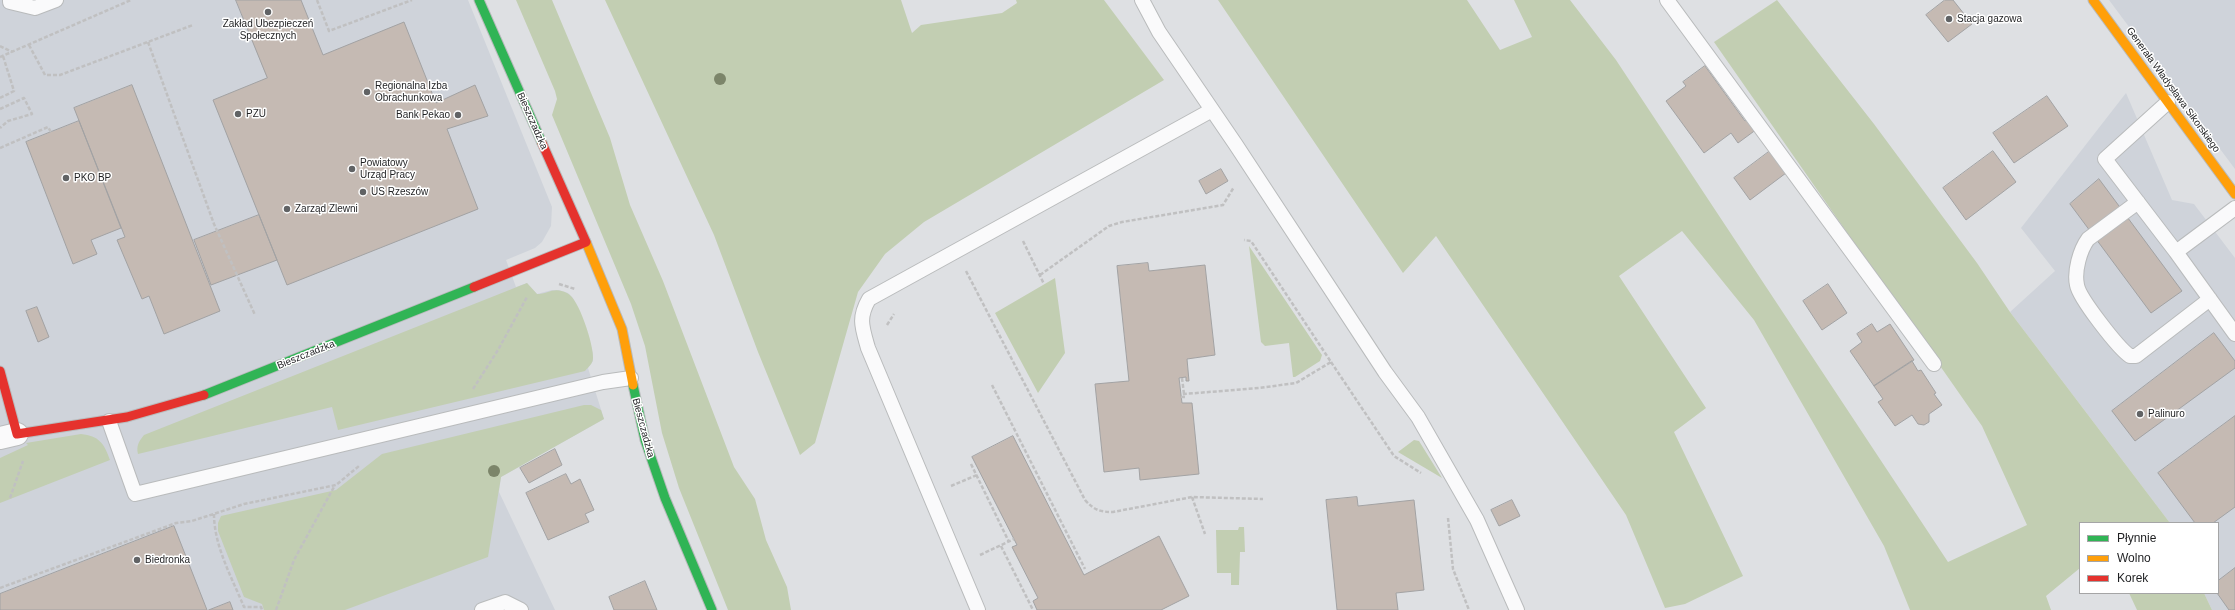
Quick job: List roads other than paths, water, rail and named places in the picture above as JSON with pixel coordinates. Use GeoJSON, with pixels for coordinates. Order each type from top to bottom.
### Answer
{"type":"FeatureCollection","features":[{"type":"Feature","properties":{"kind":"street","name":"Bieszczadzka"},"geometry":{"type":"LineString","coordinates":[[479,0],[586,242],[622,329],[630,378],[645,440],[665,498],[712,610]]}},
{"type":"Feature","properties":{"kind":"street","name":"Generała Władysława Sikorskiego"},"geometry":{"type":"LineString","coordinates":[[2093,0],[2235,194]]}},
{"type":"Feature","properties":{"kind":"street","name":"Bieszczadzka"},"geometry":{"type":"LineString","coordinates":[[0,371],[8,436],[109,421],[209,394],[586,242]]}},
{"type":"Feature","properties":{"kind":"lane"},"geometry":{"type":"LineString","coordinates":[[10,0],[10,2],[35,8],[56,0]]}},
{"type":"Feature","properties":{"kind":"lane"},"geometry":{"type":"LineString","coordinates":[[1142,0],[1159,32],[1385,372],[1418,417],[1478,520],[1517,610]]}},
{"type":"Feature","properties":{"kind":"lane"},"geometry":{"type":"LineString","coordinates":[[1667,0],[1934,364]]}},
{"type":"Feature","properties":{"kind":"lane"},"geometry":{"type":"LineString","coordinates":[[2168,102],[2105,159],[2176,252],[2235,334]]}},
{"type":"Feature","properties":{"kind":"lane"},"geometry":{"type":"LineString","coordinates":[[978,610],[868,348],[861,326],[862,311],[869,299],[1212,110]]}},
{"type":"Feature","properties":{"kind":"lane"},"geometry":{"type":"LineString","coordinates":[[2138,202],[2088,239],[2083,245],[2076,278],[2079,293],[2119,348],[2130,356],[2136,356],[2210,299]]}},
{"type":"Feature","properties":{"kind":"lane"},"geometry":{"type":"LineString","coordinates":[[2176,252],[2235,208]]}},
{"type":"Feature","properties":{"kind":"lane"},"geometry":{"type":"LineString","coordinates":[[109,421],[135,494],[602,382],[630,378]]}},
{"type":"Feature","properties":{"kind":"lane"},"geometry":{"type":"LineString","coordinates":[[482,610],[505,602],[521,610]]}},
{"type":"Feature","properties":{"kind":"place","name":"Zakład Ubezpieczeń Społecznych"},"geometry":{"type":"Point","coordinates":[268,12]}},
{"type":"Feature","properties":{"kind":"place","name":"Stacja gazowa"},"geometry":{"type":"Point","coordinates":[1949,19]}},
{"type":"Feature","properties":{"kind":"place","name":"Regionalna Izba Obrachunkowa"},"geometry":{"type":"Point","coordinates":[367,92]}},
{"type":"Feature","properties":{"kind":"place","name":"PZU"},"geometry":{"type":"Point","coordinates":[238,114]}},
{"type":"Feature","properties":{"kind":"place","name":"Bank Pekao"},"geometry":{"type":"Point","coordinates":[458,115]}},
{"type":"Feature","properties":{"kind":"place","name":"Powiatowy Urząd Pracy"},"geometry":{"type":"Point","coordinates":[352,169]}},
{"type":"Feature","properties":{"kind":"place","name":"PKO BP"},"geometry":{"type":"Point","coordinates":[66,178]}},
{"type":"Feature","properties":{"kind":"place","name":"US Rzeszów"},"geometry":{"type":"Point","coordinates":[363,192]}},
{"type":"Feature","properties":{"kind":"place","name":"Zarząd Zlewni"},"geometry":{"type":"Point","coordinates":[287,209]}},
{"type":"Feature","properties":{"kind":"place","name":"Palinuro"},"geometry":{"type":"Point","coordinates":[2140,414]}},
{"type":"Feature","properties":{"kind":"place","name":"Biedronka"},"geometry":{"type":"Point","coordinates":[137,560]}}]}
